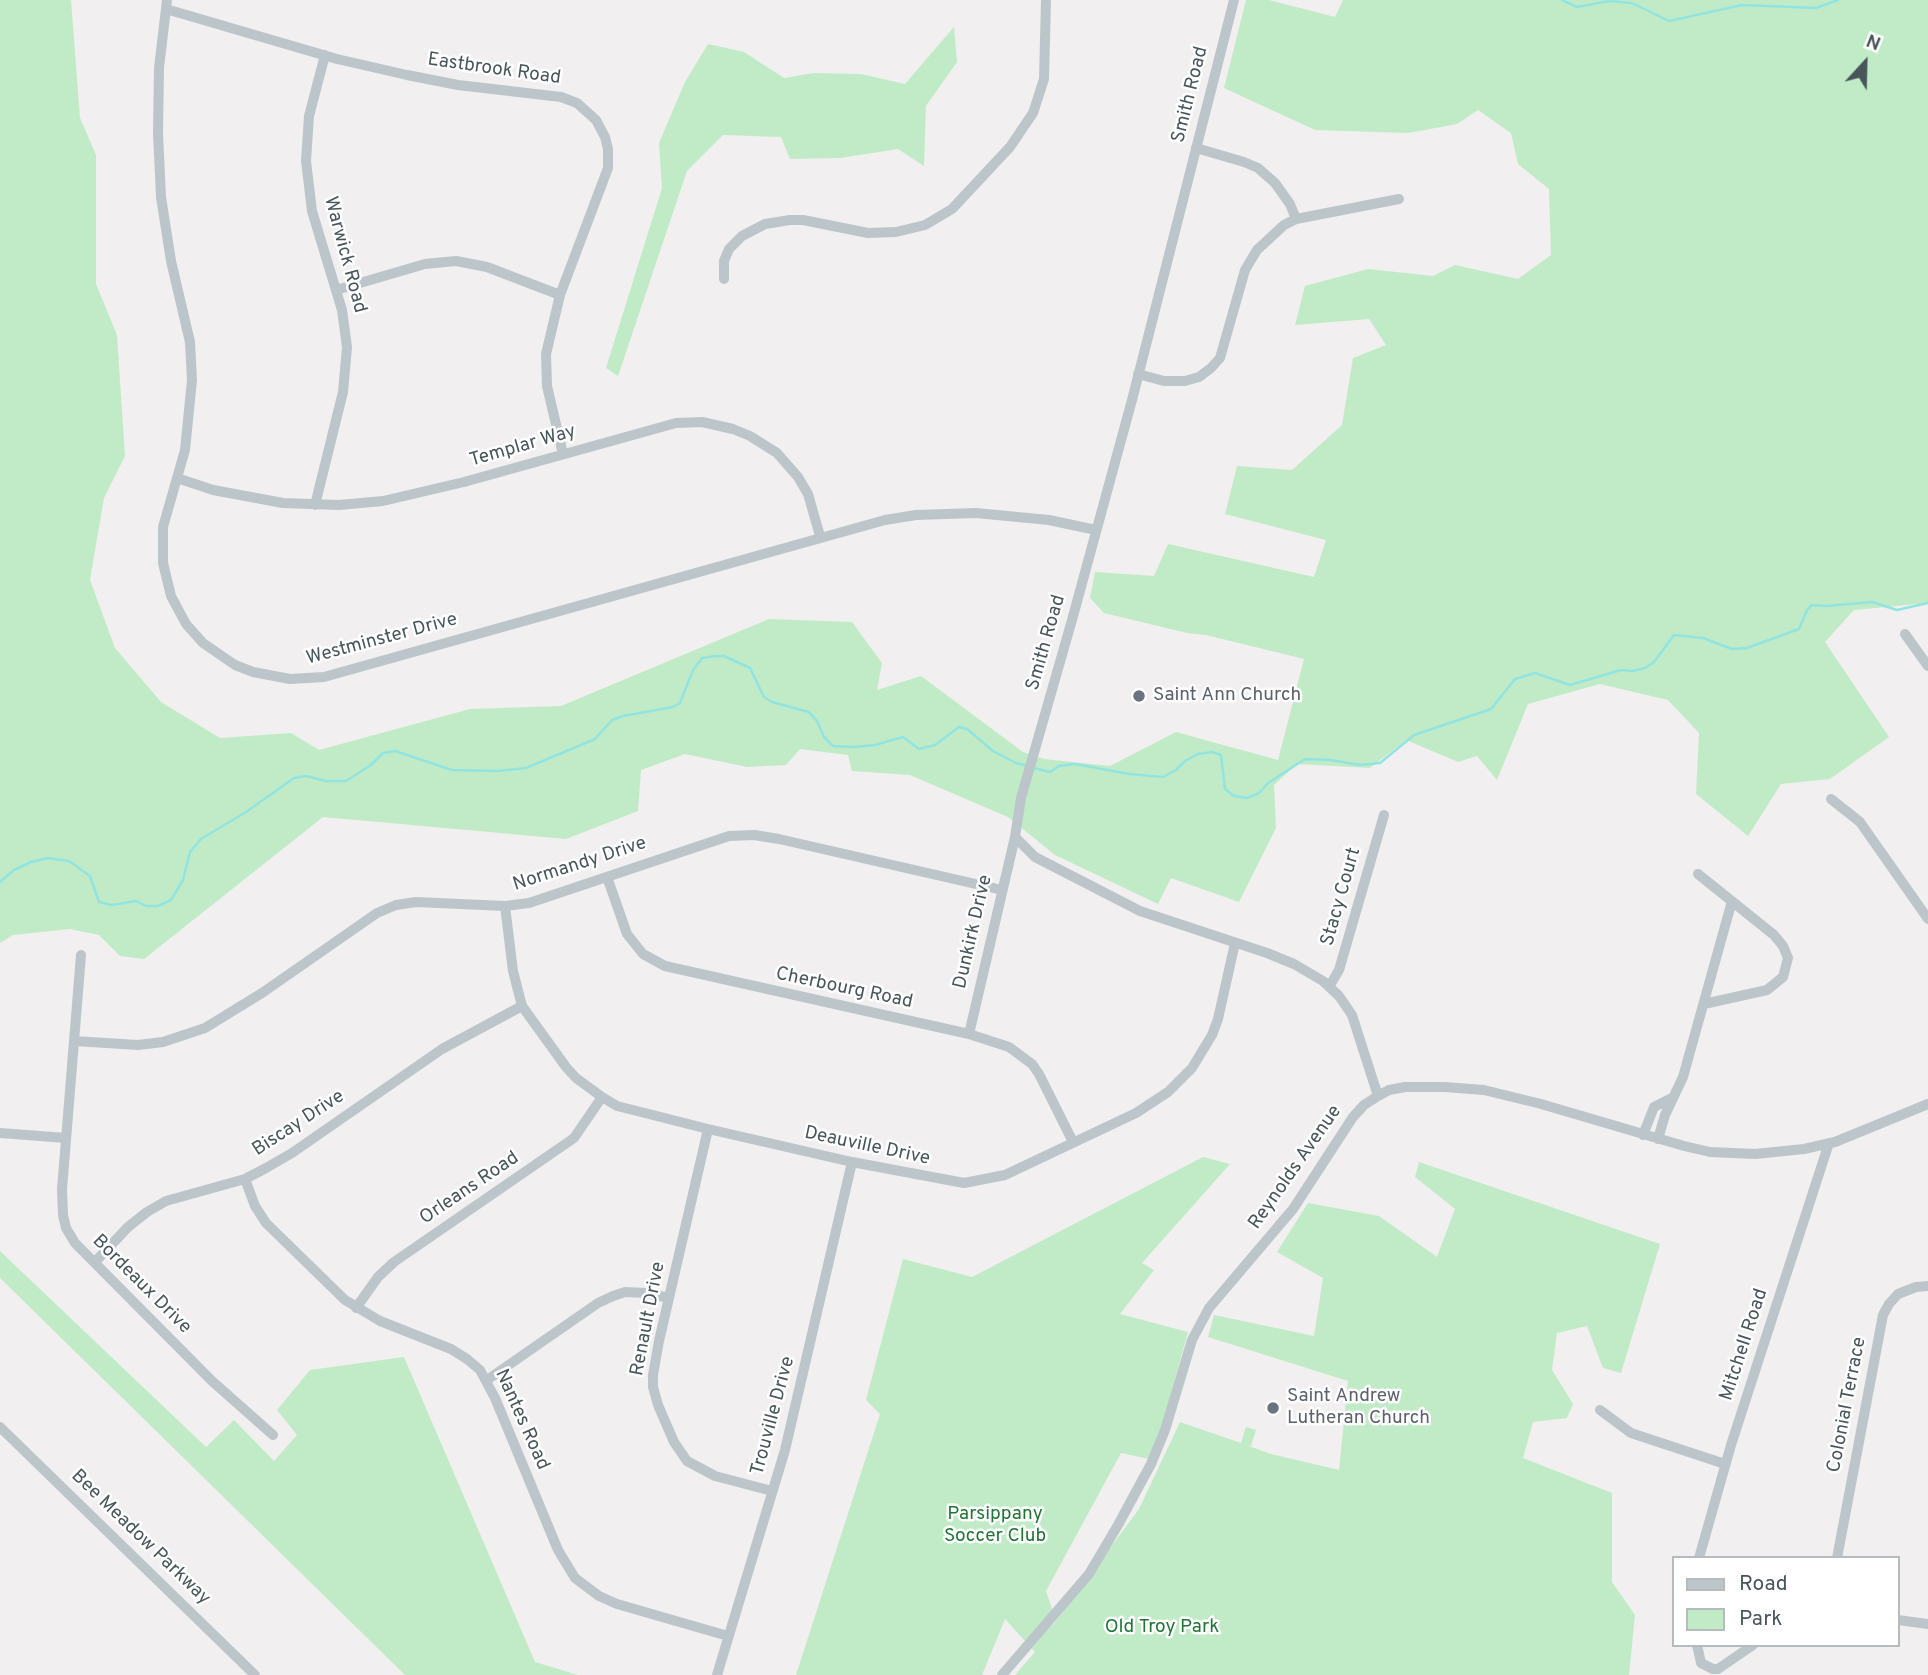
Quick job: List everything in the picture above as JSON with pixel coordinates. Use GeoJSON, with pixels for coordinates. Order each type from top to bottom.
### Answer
{"type":"FeatureCollection","features":[{"type":"Feature","properties":{"kind":"street"},"geometry":{"type":"LineString","coordinates":[[724,279],[724,261],[729,249],[742,236],[765,224],[803,220],[868,233],[888,233],[925,225],[951,209],[1010,147],[1033,113],[1044,79],[1046,0]]}},
{"type":"Feature","properties":{"kind":"street","name":"Smith Road"},"geometry":{"type":"LineString","coordinates":[[1015,837],[1021,798],[1139,374],[1234,0]]}},
{"type":"Feature","properties":{"kind":"street","name":"Eastbrook Road"},"geometry":{"type":"LineString","coordinates":[[166,4],[325,55],[458,85],[561,97],[587,111],[605,137],[608,168],[560,295],[549,335],[546,374],[553,418],[563,454]]}},
{"type":"Feature","properties":{"kind":"street","name":"Westminster Drive"},"geometry":{"type":"LineString","coordinates":[[166,4],[159,68],[158,133],[162,197],[171,261],[192,361],[188,431],[163,527],[162,546],[166,579],[177,608],[194,634],[218,655],[253,672],[290,679],[324,677],[884,520],[950,512],[1011,515],[1096,530]]}},
{"type":"Feature","properties":{"kind":"street","name":"Warwick Road"},"geometry":{"type":"LineString","coordinates":[[316,505],[338,417],[346,367],[345,329],[312,211],[306,161],[309,116],[325,55]]}},
{"type":"Feature","properties":{"kind":"street"},"geometry":{"type":"LineString","coordinates":[[1196,148],[1258,168],[1275,183],[1290,204],[1296,219]]}},
{"type":"Feature","properties":{"kind":"street"},"geometry":{"type":"LineString","coordinates":[[1139,374],[1164,381],[1185,381],[1199,377],[1212,368],[1220,358],[1245,270],[1257,250],[1284,225],[1296,219],[1399,199]]}},
{"type":"Feature","properties":{"kind":"street"},"geometry":{"type":"LineString","coordinates":[[336,290],[425,264],[456,261],[488,267],[560,295]]}},
{"type":"Feature","properties":{"kind":"street","name":"Templar Way"},"geometry":{"type":"LineString","coordinates":[[177,478],[247,497],[316,505],[383,501],[422,493],[676,423],[702,422],[733,429],[767,445],[786,462],[808,494],[820,536]]}},
{"type":"Feature","properties":{"kind":"street"},"geometry":{"type":"LineString","coordinates":[[1905,634],[1928,666]]}},
{"type":"Feature","properties":{"kind":"street"},"geometry":{"type":"LineString","coordinates":[[1831,799],[1860,822],[1928,919]]}},
{"type":"Feature","properties":{"kind":"street","name":"Stacy Court"},"geometry":{"type":"LineString","coordinates":[[1329,987],[1339,970],[1384,816]]}},
{"type":"Feature","properties":{"kind":"street","name":"Normandy Drive"},"geometry":{"type":"LineString","coordinates":[[74,1041],[138,1045],[163,1042],[205,1028],[251,1001],[377,913],[396,905],[416,902],[505,906],[548,898],[716,839],[754,835],[779,839],[1002,890]]}},
{"type":"Feature","properties":{"kind":"street"},"geometry":{"type":"LineString","coordinates":[[1015,837],[1035,857],[1140,911],[1294,964],[1329,987],[1346,1004],[1352,1015],[1378,1096]]}},
{"type":"Feature","properties":{"kind":"street","name":"Dunkirk Drive"},"geometry":{"type":"LineString","coordinates":[[969,1034],[1015,837]]}},
{"type":"Feature","properties":{"kind":"street"},"geometry":{"type":"LineString","coordinates":[[1698,874],[1779,941],[1786,952],[1788,963],[1783,976],[1767,990],[1703,1004]]}},
{"type":"Feature","properties":{"kind":"street","name":"Cherbourg Road"},"geometry":{"type":"LineString","coordinates":[[607,877],[627,934],[643,954],[665,966],[969,1034],[1009,1047],[1032,1064],[1039,1074],[1073,1142]]}},
{"type":"Feature","properties":{"kind":"street"},"geometry":{"type":"LineString","coordinates":[[1658,1139],[1672,1098],[1683,1077],[1732,901]]}},
{"type":"Feature","properties":{"kind":"street","name":"Deauville Drive"},"geometry":{"type":"LineString","coordinates":[[505,906],[513,971],[522,1006],[566,1067],[602,1097],[617,1105],[708,1129],[948,1182],[976,1182],[1005,1175],[1152,1103],[1192,1068],[1203,1052],[1218,1019],[1236,943]]}},
{"type":"Feature","properties":{"kind":"street","name":"Bordeaux Drive"},"geometry":{"type":"LineString","coordinates":[[81,955],[66,1138],[63,1215],[66,1228],[75,1243],[212,1381],[273,1435]]}},
{"type":"Feature","properties":{"kind":"street","name":"Biscay Drive"},"geometry":{"type":"LineString","coordinates":[[94,1262],[128,1227],[157,1206],[166,1201],[245,1180],[292,1153],[442,1049],[522,1006]]}},
{"type":"Feature","properties":{"kind":"street","name":"Reynolds Avenue"},"geometry":{"type":"LineString","coordinates":[[1002,1675],[1088,1574],[1118,1525],[1151,1464],[1165,1430],[1192,1340],[1209,1308],[1293,1209],[1353,1117],[1364,1105],[1378,1096],[1401,1087],[1484,1090],[1710,1152],[1755,1154],[1829,1143],[1861,1133],[1928,1104]]}},
{"type":"Feature","properties":{"kind":"street","name":"Orleans Road"},"geometry":{"type":"LineString","coordinates":[[356,1308],[378,1277],[394,1262],[574,1138],[602,1097]]}},
{"type":"Feature","properties":{"kind":"street"},"geometry":{"type":"LineString","coordinates":[[1643,1135],[1654,1107],[1672,1098]]}},
{"type":"Feature","properties":{"kind":"street","name":"Renault Drive"},"geometry":{"type":"LineString","coordinates":[[708,1129],[668,1298],[653,1376],[658,1405],[674,1442],[687,1461],[709,1474],[772,1491]]}},
{"type":"Feature","properties":{"kind":"street"},"geometry":{"type":"LineString","coordinates":[[0,1133],[66,1138]]}},
{"type":"Feature","properties":{"kind":"street","name":"Mitchell Road"},"geometry":{"type":"LineString","coordinates":[[1700,1556],[1725,1464],[1829,1143]]}},
{"type":"Feature","properties":{"kind":"street","name":"Trouville Drive"},"geometry":{"type":"LineString","coordinates":[[717,1675],[797,1402],[852,1162]]}},
{"type":"Feature","properties":{"kind":"street","name":"Nantes Road"},"geometry":{"type":"LineString","coordinates":[[245,1180],[255,1206],[266,1223],[356,1308],[380,1321],[451,1349],[467,1359],[487,1380],[558,1550],[575,1578],[599,1596],[617,1604],[729,1636]]}},
{"type":"Feature","properties":{"kind":"street","name":"Colonial Terrace"},"geometry":{"type":"LineString","coordinates":[[1837,1556],[1883,1315],[1898,1294],[1916,1287],[1928,1286]]}},
{"type":"Feature","properties":{"kind":"street"},"geometry":{"type":"LineString","coordinates":[[487,1380],[598,1303],[613,1296],[625,1292],[668,1298]]}},
{"type":"Feature","properties":{"kind":"street"},"geometry":{"type":"LineString","coordinates":[[1600,1410],[1631,1433],[1725,1464]]}},
{"type":"Feature","properties":{"kind":"street","name":"Bee Meadow Parkway"},"geometry":{"type":"LineString","coordinates":[[0,1427],[255,1675]]}},
{"type":"Feature","properties":{"kind":"street"},"geometry":{"type":"LineString","coordinates":[[1900,1620],[1928,1625]]}},
{"type":"Feature","properties":{"kind":"street"},"geometry":{"type":"LineString","coordinates":[[1697,1647],[1701,1663],[1713,1669],[1718,1669],[1750,1647]]}},
{"type":"Feature","properties":{"kind":"green space"},"geometry":{"type":"Polygon","coordinates":[[[0,0],[71,0],[80,118],[96,155],[96,284],[117,335],[125,456],[104,498],[90,580],[115,648],[161,702],[220,738],[291,733],[319,750],[470,709],[561,706],[769,619],[852,622],[882,663],[877,690],[921,676],[1023,752],[1044,759],[1110,766],[1176,732],[1278,760],[1304,659],[1104,613],[1090,598],[1095,572],[1154,576],[1168,544],[1314,577],[1326,540],[1225,514],[1237,466],[1292,470],[1342,425],[1353,358],[1386,345],[1369,319],[1295,325],[1305,286],[1368,269],[1433,276],[1455,265],[1518,279],[1551,255],[1549,189],[1518,164],[1511,133],[1478,110],[1457,124],[1408,133],[1315,130],[1224,88],[1246,0],[1269,0],[1335,17],[1343,0],[1928,0],[1928,603],[1854,610],[1825,642],[1889,737],[1830,779],[1781,784],[1748,836],[1696,794],[1699,733],[1668,700],[1600,684],[1528,704],[1497,780],[1477,756],[1458,762],[1406,740],[1370,768],[1297,764],[1274,785],[1276,828],[1239,902],[1171,878],[1158,904],[1055,855],[1008,817],[910,775],[852,771],[848,755],[800,749],[786,765],[747,767],[685,754],[641,770],[638,811],[566,839],[323,817],[144,959],[120,956],[99,935],[70,929],[13,935],[0,943],[0,0]]]}},
{"type":"Feature","properties":{"kind":"green space"},"geometry":{"type":"Polygon","coordinates":[[[954,27],[957,62],[926,106],[924,166],[898,149],[840,158],[790,159],[781,137],[723,135],[687,171],[618,376],[606,368],[662,188],[659,143],[685,82],[708,44],[744,52],[784,78],[814,73],[861,74],[905,84],[954,27]]]}},
{"type":"Feature","properties":{"kind":"green space"},"geometry":{"type":"Polygon","coordinates":[[[1203,1157],[1230,1164],[1142,1263],[1154,1270],[1120,1314],[1188,1332],[1160,1433],[1149,1459],[1121,1453],[1046,1591],[1055,1617],[1052,1626],[1139,1509],[1180,1422],[1241,1443],[1246,1427],[1256,1430],[1251,1446],[1246,1445],[1271,1454],[1339,1470],[1348,1381],[1208,1337],[1214,1315],[1314,1336],[1323,1278],[1277,1252],[1308,1203],[1379,1216],[1437,1257],[1455,1209],[1415,1177],[1419,1162],[1660,1244],[1621,1373],[1603,1368],[1587,1326],[1557,1333],[1552,1370],[1573,1404],[1567,1418],[1533,1422],[1523,1458],[1612,1493],[1612,1582],[1635,1615],[1629,1675],[1015,1675],[1035,1652],[1005,1619],[982,1675],[796,1675],[880,1414],[866,1400],[903,1259],[972,1277],[1203,1157]]]}},
{"type":"Feature","properties":{"kind":"green space"},"geometry":{"type":"Polygon","coordinates":[[[0,1251],[206,1447],[234,1420],[274,1461],[297,1435],[277,1410],[310,1370],[404,1357],[535,1662],[578,1675],[405,1675],[0,1278],[0,1251]]]}},
{"type":"Feature","properties":{"kind":"waterway"},"geometry":{"type":"LineString","coordinates":[[1562,0],[1577,7],[1609,1],[1632,3],[1669,21],[1742,5],[1816,8],[1838,0]]}},
{"type":"Feature","properties":{"kind":"waterway"},"geometry":{"type":"LineString","coordinates":[[1034,768],[1050,772],[1059,766],[1075,764],[1163,777],[1198,754],[1212,752],[1221,755],[1225,789],[1234,796],[1247,798],[1259,793],[1268,783],[1305,759],[1360,765],[1380,763],[1414,735],[1491,709],[1515,679],[1535,673],[1570,685],[1621,670],[1645,668],[1654,662],[1674,635],[1703,638],[1732,649],[1747,648],[1799,629],[1812,605],[1872,602],[1897,610],[1928,603]]}},
{"type":"Feature","properties":{"kind":"waterway"},"geometry":{"type":"LineString","coordinates":[[0,882],[14,870],[31,862],[48,858],[69,861],[90,876],[99,902],[112,905],[136,901],[146,906],[158,906],[171,900],[183,880],[190,852],[201,839],[246,812],[294,778],[306,776],[326,781],[346,781],[371,765],[383,753],[395,751],[452,770],[497,771],[526,768],[595,739],[612,720],[673,707],[680,703],[693,670],[702,658],[715,656],[724,656],[750,668],[764,697],[772,702],[809,712],[817,721],[824,737],[833,746],[875,745],[903,737],[919,749],[935,745],[959,727],[967,729],[993,751],[1028,766]]}},
{"type":"Feature","properties":{"kind":"place","name":"Saint Ann Church"},"geometry":{"type":"Point","coordinates":[1139,696]}},
{"type":"Feature","properties":{"kind":"place","name":"Saint Andrew Lutheran Church"},"geometry":{"type":"Point","coordinates":[1273,1408]}},
{"type":"Feature","properties":{"kind":"park label","name":"Parsippany Soccer Club"},"geometry":{"type":"Point","coordinates":[995,1526]}},
{"type":"Feature","properties":{"kind":"park label","name":"Old Troy Park"},"geometry":{"type":"Point","coordinates":[1162,1628]}}]}
